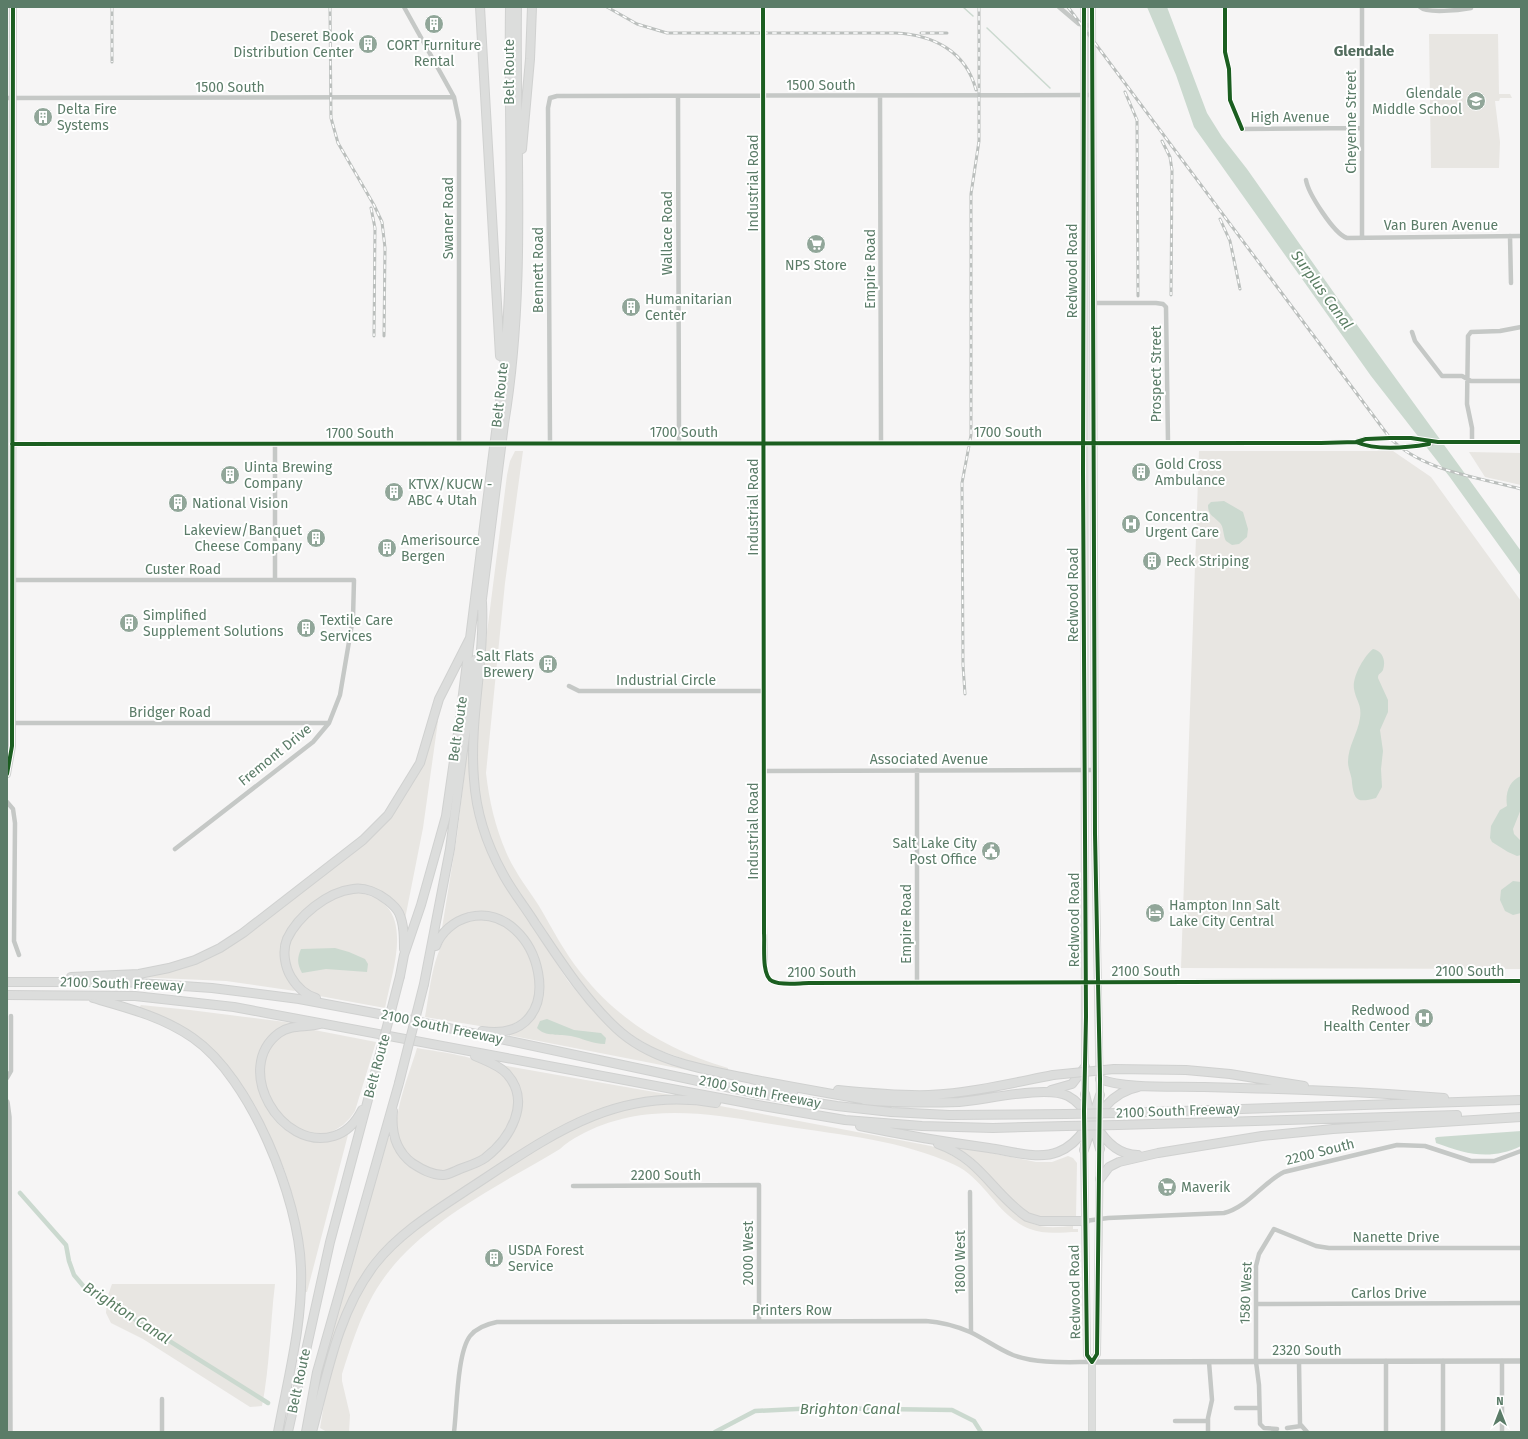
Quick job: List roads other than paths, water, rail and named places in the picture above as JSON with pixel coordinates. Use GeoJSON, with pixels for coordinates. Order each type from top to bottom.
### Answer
{"type":"FeatureCollection","features":[{"type":"Feature","properties":{"kind":"highway"},"geometry":{"type":"LineString","coordinates":[[480,7],[502,383]]}},
{"type":"Feature","properties":{"kind":"highway","name":"Belt Route"},"geometry":{"type":"LineString","coordinates":[[501,424],[502,383],[510,264],[510,7]]}},
{"type":"Feature","properties":{"kind":"highway","name":"Belt Route"},"geometry":{"type":"LineString","coordinates":[[288,1432],[330,1242],[374,1077],[404,956],[421,905],[446,816],[501,424],[515,313],[518,190],[517,7]]}},
{"type":"Feature","properties":{"kind":"highway"},"geometry":{"type":"LineString","coordinates":[[518,190],[527,96],[532,7]]}},
{"type":"Feature","properties":{"kind":"highway","name":"Belt Route"},"geometry":{"type":"LineString","coordinates":[[306,1432],[316,1372],[399,1083],[426,975],[450,849],[482,602],[495,463]]}},
{"type":"Feature","properties":{"kind":"highway"},"geometry":{"type":"LineString","coordinates":[[482,602],[483,624],[474,747],[474,779],[479,814],[503,874],[583,994],[617,1029],[652,1052],[683,1064],[771,1083],[868,1100]]}},
{"type":"Feature","properties":{"kind":"highway"},"geometry":{"type":"LineString","coordinates":[[23,982],[75,977],[139,974],[169,968],[195,960],[220,948],[243,933],[363,840],[388,815],[420,763],[439,699],[470,638]]}},
{"type":"Feature","properties":{"kind":"highway"},"geometry":{"type":"LineString","coordinates":[[340,1006],[311,997],[294,982],[287,969],[285,957],[287,941],[294,927],[321,902],[338,893],[352,889],[362,889],[382,896],[396,907],[400,914],[403,928],[404,956]]}},
{"type":"Feature","properties":{"kind":"highway"},"geometry":{"type":"LineString","coordinates":[[411,1020],[491,1032],[507,1031],[528,1020],[537,1007],[539,976],[531,952],[525,940],[517,932],[498,919],[477,916],[464,918],[446,929],[439,938],[426,975]]}},
{"type":"Feature","properties":{"kind":"highway","name":"2100 South Freeway"},"geometry":{"type":"LineString","coordinates":[[7,982],[124,982],[212,988],[340,1006],[734,1088],[837,1106],[891,1112],[949,1115],[1119,1113],[1521,1100]]}},
{"type":"Feature","properties":{"kind":"highway","name":"2100 South Freeway"},"geometry":{"type":"LineString","coordinates":[[7,995],[136,996],[234,1006],[806,1114],[864,1122],[922,1126],[993,1128],[1521,1113]]}},
{"type":"Feature","properties":{"kind":"highway"},"geometry":{"type":"LineString","coordinates":[[83,995],[157,1017],[194,1039],[218,1061],[238,1085],[254,1113],[284,1178],[297,1232],[301,1267],[297,1326],[278,1432]]}},
{"type":"Feature","properties":{"kind":"highway"},"geometry":{"type":"LineString","coordinates":[[323,1023],[286,1029],[269,1043],[262,1054],[260,1074],[263,1088],[278,1117],[288,1127],[299,1134],[312,1139],[325,1139],[348,1130],[360,1114],[370,1091]]}},
{"type":"Feature","properties":{"kind":"highway"},"geometry":{"type":"LineString","coordinates":[[395,1096],[392,1119],[394,1138],[405,1157],[423,1170],[444,1175],[484,1159],[496,1149],[513,1125],[519,1107],[518,1095],[508,1075],[502,1070],[462,1050]]}},
{"type":"Feature","properties":{"kind":"highway"},"geometry":{"type":"LineString","coordinates":[[1032,1094],[1072,1084],[1085,1067]]}},
{"type":"Feature","properties":{"kind":"highway"},"geometry":{"type":"LineString","coordinates":[[771,1083],[854,1092],[907,1095],[951,1093],[1079,1072],[1121,1069],[1186,1070],[1230,1074],[1344,1092]]}},
{"type":"Feature","properties":{"kind":"highway"},"geometry":{"type":"LineString","coordinates":[[1100,1079],[1109,1082],[1159,1086],[1344,1092],[1478,1102]]}},
{"type":"Feature","properties":{"kind":"highway"},"geometry":{"type":"LineString","coordinates":[[806,1114],[920,1138],[1044,1155],[1064,1149],[1076,1140],[1113,1099],[1124,1091],[1138,1087],[1159,1086]]}},
{"type":"Feature","properties":{"kind":"highway"},"geometry":{"type":"LineString","coordinates":[[734,1088],[770,1090],[868,1100],[948,1102],[1032,1094],[1063,1094],[1073,1100],[1084,1111],[1091,1124],[1100,1132],[1109,1144],[1123,1152],[1133,1154],[1158,1153]]}},
{"type":"Feature","properties":{"kind":"highway"},"geometry":{"type":"LineString","coordinates":[[1085,1094],[1091,1124],[1100,1149]]}},
{"type":"Feature","properties":{"kind":"highway"},"geometry":{"type":"LineString","coordinates":[[1084,1150],[1100,1095]]}},
{"type":"Feature","properties":{"kind":"highway"},"geometry":{"type":"LineString","coordinates":[[312,1432],[337,1339],[358,1290],[376,1263],[404,1235],[433,1213],[553,1134],[578,1121],[602,1112],[625,1105],[657,1100],[703,1100],[730,1105],[763,1106]]}},
{"type":"Feature","properties":{"kind":"highway"},"geometry":{"type":"LineString","coordinates":[[1100,1179],[1109,1167],[1116,1162],[1158,1153],[1300,1131],[1521,1117]]}},
{"type":"Feature","properties":{"kind":"highway"},"geometry":{"type":"LineString","coordinates":[[920,1138],[954,1151],[971,1162],[1028,1217],[1040,1221],[1085,1221]]}},
{"type":"Feature","properties":{"kind":"main road"},"geometry":{"type":"LineString","coordinates":[[7,774],[12,754],[10,98],[13,7]]}},
{"type":"Feature","properties":{"kind":"main road","name":"Redwood Road"},"geometry":{"type":"LineString","coordinates":[[1084,7],[1084,770],[1086,982],[1084,1111]]}},
{"type":"Feature","properties":{"kind":"main road","name":"Redwood Road"},"geometry":{"type":"LineString","coordinates":[[1092,7],[1095,770],[1100,1079],[1100,1219],[1097,1354],[1092,1362]]}},
{"type":"Feature","properties":{"kind":"main road","name":"Redwood Road"},"geometry":{"type":"LineString","coordinates":[[1084,1150],[1087,1354],[1092,1362],[1092,1432]]}},
{"type":"Feature","properties":{"kind":"street","name":"Swaner Road"},"geometry":{"type":"LineString","coordinates":[[404,7],[454,97],[459,121],[459,444]]}},
{"type":"Feature","properties":{"kind":"street","name":"Industrial Road"},"geometry":{"type":"LineString","coordinates":[[763,7],[765,965],[766,974],[771,981]]}},
{"type":"Feature","properties":{"kind":"street"},"geometry":{"type":"LineString","coordinates":[[1059,7],[1077,23],[1084,26],[1092,26]]}},
{"type":"Feature","properties":{"kind":"street","name":"High Avenue"},"geometry":{"type":"LineString","coordinates":[[1225,7],[1225,52],[1229,69],[1230,100],[1242,128],[1362,128]]}},
{"type":"Feature","properties":{"kind":"street","name":"Cheyenne Street"},"geometry":{"type":"LineString","coordinates":[[1362,7],[1362,236]]}},
{"type":"Feature","properties":{"kind":"street"},"geometry":{"type":"LineString","coordinates":[[1420,7],[1426,10],[1460,10],[1471,8]]}},
{"type":"Feature","properties":{"kind":"street","name":"1500 South"},"geometry":{"type":"LineString","coordinates":[[550,98],[557,96],[1092,95]]}},
{"type":"Feature","properties":{"kind":"street","name":"Wallace Road"},"geometry":{"type":"LineString","coordinates":[[678,96],[679,443]]}},
{"type":"Feature","properties":{"kind":"street","name":"Empire Road"},"geometry":{"type":"LineString","coordinates":[[880,96],[881,443]]}},
{"type":"Feature","properties":{"kind":"street","name":"1500 South"},"geometry":{"type":"LineString","coordinates":[[10,98],[454,97]]}},
{"type":"Feature","properties":{"kind":"street","name":"Bennett Road"},"geometry":{"type":"LineString","coordinates":[[550,98],[548,108],[550,443]]}},
{"type":"Feature","properties":{"kind":"street","name":"Van Buren Avenue"},"geometry":{"type":"LineString","coordinates":[[1306,180],[1309,192],[1338,233],[1347,238],[1362,236],[1521,236]]}},
{"type":"Feature","properties":{"kind":"street"},"geometry":{"type":"LineString","coordinates":[[1510,236],[1511,283]]}},
{"type":"Feature","properties":{"kind":"street","name":"Prospect Street"},"geometry":{"type":"LineString","coordinates":[[1092,303],[1156,303],[1164,305],[1167,313],[1168,442]]}},
{"type":"Feature","properties":{"kind":"street"},"geometry":{"type":"LineString","coordinates":[[1472,442],[1471,424],[1467,408],[1467,339],[1471,332],[1500,331],[1521,327]]}},
{"type":"Feature","properties":{"kind":"street"},"geometry":{"type":"LineString","coordinates":[[1412,332],[1415,341],[1440,374],[1462,376],[1471,381],[1521,381]]}},
{"type":"Feature","properties":{"kind":"street","name":"1700 South"},"geometry":{"type":"LineString","coordinates":[[12,444],[1356,442],[1366,438],[1411,438],[1438,442],[1521,442]]}},
{"type":"Feature","properties":{"kind":"street","name":"1700 South"},"geometry":{"type":"LineString","coordinates":[[1356,442],[1366,447],[1418,446],[1438,442]]}},
{"type":"Feature","properties":{"kind":"street"},"geometry":{"type":"LineString","coordinates":[[275,444],[275,580]]}},
{"type":"Feature","properties":{"kind":"street","name":"Custer Road"},"geometry":{"type":"LineString","coordinates":[[12,580],[354,580]]}},
{"type":"Feature","properties":{"kind":"street","name":"Fremont Drive"},"geometry":{"type":"LineString","coordinates":[[175,848],[313,742],[329,723],[337,705],[345,664],[353,618],[354,580]]}},
{"type":"Feature","properties":{"kind":"street","name":"Industrial Circle"},"geometry":{"type":"LineString","coordinates":[[569,686],[579,691],[764,691]]}},
{"type":"Feature","properties":{"kind":"street","name":"Bridger Road"},"geometry":{"type":"LineString","coordinates":[[12,723],[329,723]]}},
{"type":"Feature","properties":{"kind":"street","name":"Empire Road"},"geometry":{"type":"LineString","coordinates":[[916,770],[917,982]]}},
{"type":"Feature","properties":{"kind":"street","name":"Associated Avenue"},"geometry":{"type":"LineString","coordinates":[[764,771],[1095,770]]}},
{"type":"Feature","properties":{"kind":"street"},"geometry":{"type":"LineString","coordinates":[[7,802],[14,813],[14,941],[19,955]]}},
{"type":"Feature","properties":{"kind":"street","name":"2100 South"},"geometry":{"type":"LineString","coordinates":[[771,981],[794,983],[1521,981]]}},
{"type":"Feature","properties":{"kind":"street"},"geometry":{"type":"LineString","coordinates":[[7,1078],[11,1071],[11,1016]]}},
{"type":"Feature","properties":{"kind":"street"},"geometry":{"type":"LineString","coordinates":[[7,1102],[10,1432]]}},
{"type":"Feature","properties":{"kind":"street","name":"2200 South"},"geometry":{"type":"LineString","coordinates":[[1085,1221],[1224,1213],[1239,1206],[1270,1180],[1284,1172],[1397,1145],[1424,1146],[1471,1161],[1494,1161],[1521,1151]]}},
{"type":"Feature","properties":{"kind":"street","name":"2200 South"},"geometry":{"type":"LineString","coordinates":[[573,1186],[759,1185]]}},
{"type":"Feature","properties":{"kind":"street","name":"2000 West"},"geometry":{"type":"LineString","coordinates":[[759,1185],[759,1321]]}},
{"type":"Feature","properties":{"kind":"street","name":"1800 West"},"geometry":{"type":"LineString","coordinates":[[970,1192],[971,1332]]}},
{"type":"Feature","properties":{"kind":"street","name":"Nanette Drive"},"geometry":{"type":"LineString","coordinates":[[1274,1229],[1316,1246],[1329,1248],[1521,1248]]}},
{"type":"Feature","properties":{"kind":"street","name":"1580 West"},"geometry":{"type":"LineString","coordinates":[[1274,1229],[1259,1254],[1256,1266],[1256,1362],[1259,1385],[1260,1422],[1262,1426],[1266,1428],[1277,1429]]}},
{"type":"Feature","properties":{"kind":"street","name":"Carlos Drive"},"geometry":{"type":"LineString","coordinates":[[1256,1304],[1521,1304]]}},
{"type":"Feature","properties":{"kind":"street","name":"Printers Row"},"geometry":{"type":"LineString","coordinates":[[454,1432],[465,1346],[470,1336],[483,1325],[506,1321],[926,1321],[946,1324],[971,1332],[1008,1353],[1029,1360],[1092,1362]]}},
{"type":"Feature","properties":{"kind":"street"},"geometry":{"type":"LineString","coordinates":[[1386,1361],[1386,1432]]}},
{"type":"Feature","properties":{"kind":"street"},"geometry":{"type":"LineString","coordinates":[[1443,1361],[1443,1432]]}},
{"type":"Feature","properties":{"kind":"street"},"geometry":{"type":"LineString","coordinates":[[1502,1361],[1502,1432]]}},
{"type":"Feature","properties":{"kind":"street","name":"2320 South"},"geometry":{"type":"LineString","coordinates":[[1092,1362],[1521,1361]]}},
{"type":"Feature","properties":{"kind":"street"},"geometry":{"type":"LineString","coordinates":[[1208,1362],[1212,1400],[1208,1421],[1208,1432]]}},
{"type":"Feature","properties":{"kind":"street"},"geometry":{"type":"LineString","coordinates":[[1299,1362],[1301,1426],[1307,1432]]}},
{"type":"Feature","properties":{"kind":"street"},"geometry":{"type":"LineString","coordinates":[[162,1399],[162,1432]]}},
{"type":"Feature","properties":{"kind":"street"},"geometry":{"type":"LineString","coordinates":[[1236,1408],[1259,1408]]}},
{"type":"Feature","properties":{"kind":"street"},"geometry":{"type":"LineString","coordinates":[[1175,1421],[1208,1421]]}},
{"type":"Feature","properties":{"kind":"street"},"geometry":{"type":"LineString","coordinates":[[1287,1428],[1301,1426]]}},
{"type":"Feature","properties":{"kind":"water","name":"Surplus Canal"},"geometry":{"type":"Polygon","coordinates":[[[1147,7],[1167,7],[1207,113],[1222,137],[1247,169],[1339,300],[1521,551],[1521,576],[1449,476],[1371,376],[1194,127],[1176,75],[1147,7]]]}},
{"type":"Feature","properties":{"kind":"water"},"geometry":{"type":"Polygon","coordinates":[[[1224,501],[1243,512],[1248,529],[1247,537],[1239,544],[1232,545],[1226,541],[1221,525],[1212,516],[1208,509],[1208,505],[1211,502],[1224,501]]]}},
{"type":"Feature","properties":{"kind":"water"},"geometry":{"type":"Polygon","coordinates":[[[1373,649],[1381,654],[1384,660],[1383,670],[1378,675],[1378,678],[1388,700],[1388,712],[1380,730],[1383,751],[1381,769],[1382,787],[1376,798],[1361,800],[1354,794],[1348,756],[1359,724],[1360,713],[1360,706],[1354,689],[1355,679],[1359,667],[1373,649]]]}},
{"type":"Feature","properties":{"kind":"water"},"geometry":{"type":"Polygon","coordinates":[[[1521,776],[1521,809],[1513,829],[1514,834],[1521,841],[1521,855],[1517,856],[1492,842],[1490,838],[1491,826],[1500,810],[1507,806],[1507,792],[1511,784],[1521,776]]]}},
{"type":"Feature","properties":{"kind":"water"},"geometry":{"type":"Polygon","coordinates":[[[1513,881],[1521,882],[1521,913],[1513,915],[1505,911],[1500,900],[1501,890],[1513,881]]]}},
{"type":"Feature","properties":{"kind":"water"},"geometry":{"type":"Polygon","coordinates":[[[335,948],[365,959],[368,964],[367,972],[326,969],[302,973],[298,961],[301,949],[335,948]]]}},
{"type":"Feature","properties":{"kind":"water"},"geometry":{"type":"Polygon","coordinates":[[[547,1019],[574,1030],[601,1033],[606,1038],[605,1044],[571,1036],[544,1033],[537,1028],[540,1021],[547,1019]]]}},
{"type":"Feature","properties":{"kind":"water"},"geometry":{"type":"Polygon","coordinates":[[[1521,1131],[1521,1146],[1510,1151],[1488,1155],[1468,1153],[1436,1143],[1435,1138],[1437,1137],[1521,1131]]]}},
{"type":"Feature","properties":{"kind":"waterway"},"geometry":{"type":"LineString","coordinates":[[963,7],[973,16]]}},
{"type":"Feature","properties":{"kind":"waterway"},"geometry":{"type":"LineString","coordinates":[[987,28],[1050,88]]}},
{"type":"Feature","properties":{"kind":"waterway","name":"Brighton Canal"},"geometry":{"type":"LineString","coordinates":[[20,1193],[66,1245],[69,1261],[74,1275],[85,1288],[268,1403]]}},
{"type":"Feature","properties":{"kind":"waterway","name":"Brighton Canal"},"geometry":{"type":"LineString","coordinates":[[715,1432],[755,1411],[816,1408],[952,1410],[974,1421],[981,1432]]}},
{"type":"Feature","properties":{"kind":"railway"},"geometry":{"type":"LineString","coordinates":[[112,7],[112,62]]}},
{"type":"Feature","properties":{"kind":"railway"},"geometry":{"type":"LineString","coordinates":[[330,7],[331,118],[338,143],[374,205],[382,222],[385,248],[384,336]]}},
{"type":"Feature","properties":{"kind":"railway"},"geometry":{"type":"LineString","coordinates":[[607,7],[637,24],[667,33],[910,34],[935,42],[956,55],[971,76],[976,90]]}},
{"type":"Feature","properties":{"kind":"railway"},"geometry":{"type":"LineString","coordinates":[[965,694],[963,665],[962,483],[971,435],[971,194],[979,141],[979,7]]}},
{"type":"Feature","properties":{"kind":"railway"},"geometry":{"type":"LineString","coordinates":[[1068,7],[1390,438],[1403,449],[1434,465],[1469,476],[1521,489]]}},
{"type":"Feature","properties":{"kind":"railway"},"geometry":{"type":"LineString","coordinates":[[921,33],[947,33]]}},
{"type":"Feature","properties":{"kind":"railway"},"geometry":{"type":"LineString","coordinates":[[1125,92],[1137,120],[1138,296]]}},
{"type":"Feature","properties":{"kind":"railway"},"geometry":{"type":"LineString","coordinates":[[1162,141],[1170,157],[1172,170],[1171,295]]}},
{"type":"Feature","properties":{"kind":"railway"},"geometry":{"type":"LineString","coordinates":[[371,208],[375,228],[374,336]]}},
{"type":"Feature","properties":{"kind":"railway"},"geometry":{"type":"LineString","coordinates":[[1220,219],[1230,241],[1240,289]]}},
{"type":"Feature","properties":{"kind":"place","name":"CORT Furniture Rental"},"geometry":{"type":"Point","coordinates":[434,24]}},
{"type":"Feature","properties":{"kind":"place","name":"Deseret Book Distribution Center"},"geometry":{"type":"Point","coordinates":[368,44]}},
{"type":"Feature","properties":{"kind":"place","name":"Glendale Middle School"},"geometry":{"type":"Point","coordinates":[1476,101]}},
{"type":"Feature","properties":{"kind":"place","name":"Delta Fire Systems"},"geometry":{"type":"Point","coordinates":[43,117]}},
{"type":"Feature","properties":{"kind":"place","name":"NPS Store"},"geometry":{"type":"Point","coordinates":[816,244]}},
{"type":"Feature","properties":{"kind":"place","name":"Humanitarian Center"},"geometry":{"type":"Point","coordinates":[631,307]}},
{"type":"Feature","properties":{"kind":"place","name":"Gold Cross Ambulance"},"geometry":{"type":"Point","coordinates":[1141,472]}},
{"type":"Feature","properties":{"kind":"place","name":"Uinta Brewing Company"},"geometry":{"type":"Point","coordinates":[230,475]}},
{"type":"Feature","properties":{"kind":"place","name":"KTVX/KUCW - ABC 4 Utah"},"geometry":{"type":"Point","coordinates":[394,492]}},
{"type":"Feature","properties":{"kind":"place","name":"National Vision"},"geometry":{"type":"Point","coordinates":[178,503]}},
{"type":"Feature","properties":{"kind":"place","name":"Concentra Urgent Care"},"geometry":{"type":"Point","coordinates":[1131,524]}},
{"type":"Feature","properties":{"kind":"place","name":"Lakeview/Banquet Cheese Company"},"geometry":{"type":"Point","coordinates":[316,538]}},
{"type":"Feature","properties":{"kind":"place","name":"Amerisource Bergen"},"geometry":{"type":"Point","coordinates":[387,548]}},
{"type":"Feature","properties":{"kind":"place","name":"Peck Striping"},"geometry":{"type":"Point","coordinates":[1152,561]}},
{"type":"Feature","properties":{"kind":"place","name":"Simplified Supplement Solutions"},"geometry":{"type":"Point","coordinates":[129,623]}},
{"type":"Feature","properties":{"kind":"place","name":"Textile Care Services"},"geometry":{"type":"Point","coordinates":[306,628]}},
{"type":"Feature","properties":{"kind":"place","name":"Salt Flats Brewery"},"geometry":{"type":"Point","coordinates":[548,664]}},
{"type":"Feature","properties":{"kind":"place","name":"Salt Lake City Post Office"},"geometry":{"type":"Point","coordinates":[991,851]}},
{"type":"Feature","properties":{"kind":"place","name":"Hampton Inn Salt Lake City Central"},"geometry":{"type":"Point","coordinates":[1155,913]}},
{"type":"Feature","properties":{"kind":"place","name":"Redwood Health Center"},"geometry":{"type":"Point","coordinates":[1424,1018]}},
{"type":"Feature","properties":{"kind":"place","name":"Maverik"},"geometry":{"type":"Point","coordinates":[1167,1187]}},
{"type":"Feature","properties":{"kind":"place","name":"USDA Forest Service"},"geometry":{"type":"Point","coordinates":[494,1258]}},
{"type":"Feature","properties":{"kind":"district","name":"Glendale"},"geometry":{"type":"Point","coordinates":[1364,51]}}]}
